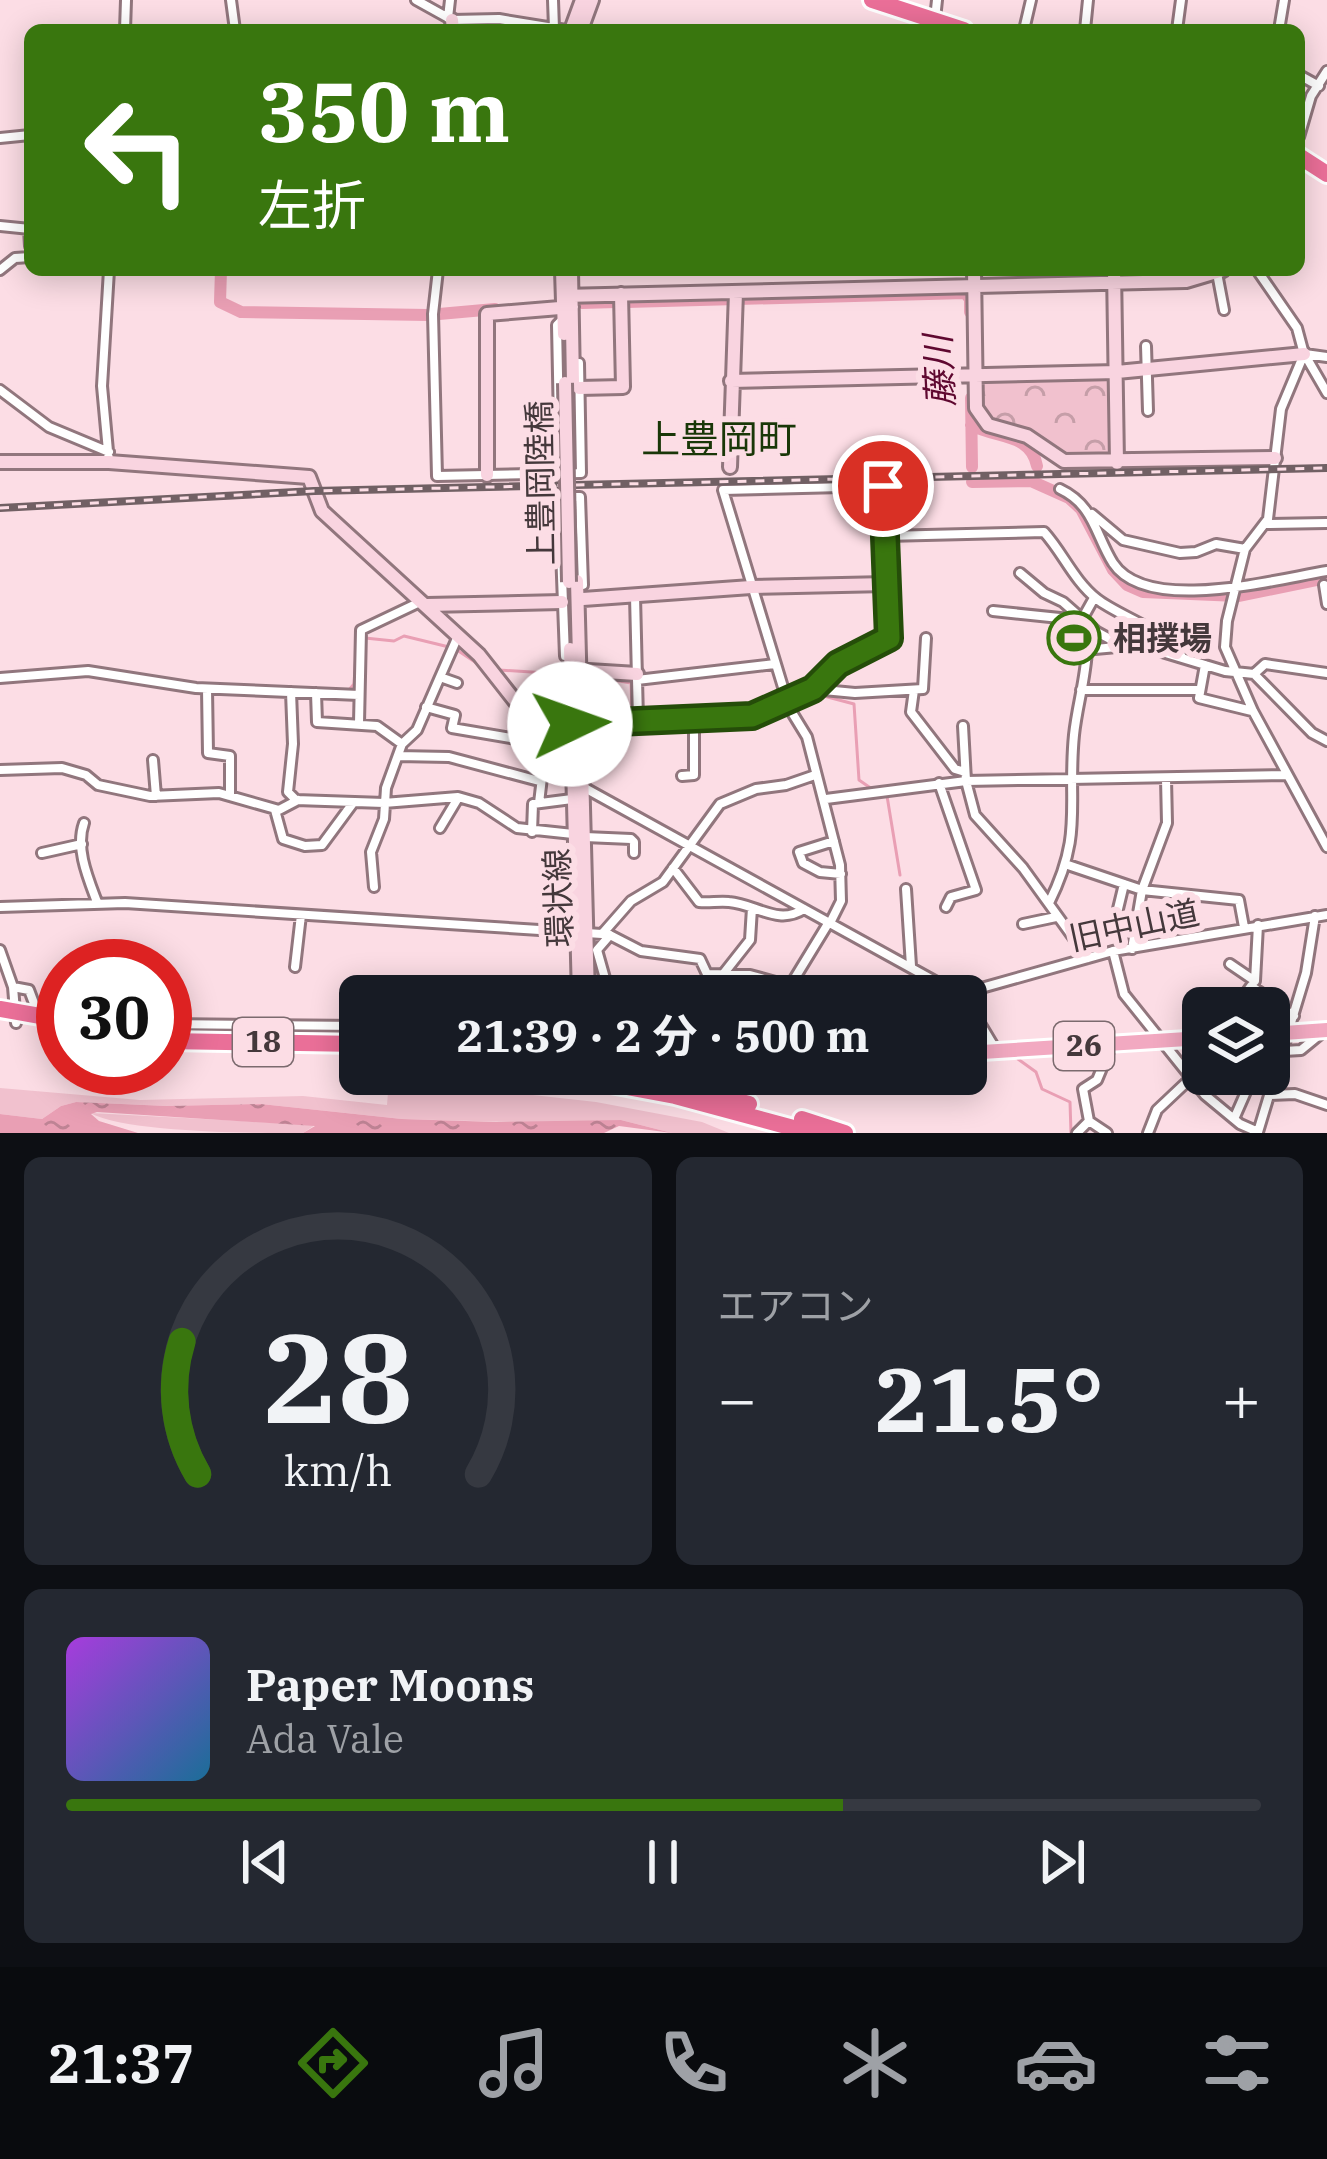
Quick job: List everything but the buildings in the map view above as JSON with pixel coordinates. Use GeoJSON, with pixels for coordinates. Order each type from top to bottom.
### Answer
{"type":"FeatureCollection","features":[{"type":"Feature","properties":{"kind":"highway"},"geometry":{"type":"LineString","coordinates":[[872,0],[945,24]]}},
{"type":"Feature","properties":{"kind":"highway","name":"18"},"geometry":{"type":"LineString","coordinates":[[192,1030],[339,1030]]}},
{"type":"Feature","properties":{"kind":"highway","name":"18"},"geometry":{"type":"LineString","coordinates":[[192,1032],[339,1042]]}},
{"type":"Feature","properties":{"kind":"highway"},"geometry":{"type":"LineString","coordinates":[[685,1095],[721,1102],[812,1133]]}},
{"type":"Feature","properties":{"kind":"highway"},"geometry":{"type":"LineString","coordinates":[[696,1095],[845,1133]]}},
{"type":"Feature","properties":{"kind":"main road"},"geometry":{"type":"LineString","coordinates":[[1290,1033],[1326,1030]]}},
{"type":"Feature","properties":{"kind":"main road","name":"26"},"geometry":{"type":"LineString","coordinates":[[987,1052],[1182,1040]]}},
{"type":"Feature","properties":{"kind":"main road"},"geometry":{"type":"LineString","coordinates":[[721,1102],[722,1095]]}},
{"type":"Feature","properties":{"kind":"street"},"geometry":{"type":"LineString","coordinates":[[416,0],[451,23],[499,19],[530,24]]}},
{"type":"Feature","properties":{"kind":"street"},"geometry":{"type":"LineString","coordinates":[[450,0],[451,23]]}},
{"type":"Feature","properties":{"kind":"street"},"geometry":{"type":"LineString","coordinates":[[935,21],[937,0]]}},
{"type":"Feature","properties":{"kind":"street"},"geometry":{"type":"LineString","coordinates":[[1305,116],[1327,70]]}},
{"type":"Feature","properties":{"kind":"street"},"geometry":{"type":"LineString","coordinates":[[1305,78],[1319,86]]}},
{"type":"Feature","properties":{"kind":"street"},"geometry":{"type":"LineString","coordinates":[[108,276],[102,336],[109,457]]}},
{"type":"Feature","properties":{"kind":"street"},"geometry":{"type":"LineString","coordinates":[[437,276],[436,476],[581,472],[569,384]]}},
{"type":"Feature","properties":{"kind":"street"},"geometry":{"type":"LineString","coordinates":[[563,276],[568,306]]}},
{"type":"Feature","properties":{"kind":"street"},"geometry":{"type":"LineString","coordinates":[[560,473],[569,384],[571,276]]}},
{"type":"Feature","properties":{"kind":"street"},"geometry":{"type":"LineString","coordinates":[[845,276],[846,289]]}},
{"type":"Feature","properties":{"kind":"street"},"geometry":{"type":"LineString","coordinates":[[974,276],[976,408],[988,424],[1027,436],[1064,461],[1275,458]]}},
{"type":"Feature","properties":{"kind":"street"},"geometry":{"type":"LineString","coordinates":[[487,475],[487,314],[621,295],[974,286],[1114,276],[1186,281],[1205,276]]}},
{"type":"Feature","properties":{"kind":"street"},"geometry":{"type":"LineString","coordinates":[[1114,276],[1117,463]]}},
{"type":"Feature","properties":{"kind":"street"},"geometry":{"type":"LineString","coordinates":[[1220,276],[1224,310]]}},
{"type":"Feature","properties":{"kind":"street"},"geometry":{"type":"LineString","coordinates":[[1261,276],[1297,328],[1304,354],[1327,393]]}},
{"type":"Feature","properties":{"kind":"street"},"geometry":{"type":"LineString","coordinates":[[730,467],[736,292]]}},
{"type":"Feature","properties":{"kind":"street"},"geometry":{"type":"LineString","coordinates":[[569,384],[622,387],[621,295]]}},
{"type":"Feature","properties":{"kind":"street"},"geometry":{"type":"LineString","coordinates":[[1146,346],[1148,411]]}},
{"type":"Feature","properties":{"kind":"street"},"geometry":{"type":"LineString","coordinates":[[1304,354],[1281,409],[1266,524],[1245,549],[1225,641],[1234,673],[1327,847]]}},
{"type":"Feature","properties":{"kind":"street"},"geometry":{"type":"LineString","coordinates":[[731,381],[1117,372],[1304,354],[1327,357]]}},
{"type":"Feature","properties":{"kind":"street","name":"上豊岡陸橋"},"geometry":{"type":"LineString","coordinates":[[569,384],[573,582]]}},
{"type":"Feature","properties":{"kind":"street"},"geometry":{"type":"LineString","coordinates":[[0,390],[49,428],[109,457]]}},
{"type":"Feature","properties":{"kind":"street"},"geometry":{"type":"LineString","coordinates":[[0,462],[109,457],[305,474],[314,483],[315,500],[322,511],[503,682],[582,786],[923,975]]}},
{"type":"Feature","properties":{"kind":"street"},"geometry":{"type":"LineString","coordinates":[[0,907],[98,902],[608,934],[641,952],[700,959],[707,974],[750,975],[790,986],[841,901],[841,874],[807,736],[792,718],[788,702],[751,587],[724,490],[883,486],[889,638],[838,664],[813,689],[788,702],[752,716],[576,725]]}},
{"type":"Feature","properties":{"kind":"street"},"geometry":{"type":"LineString","coordinates":[[1060,489],[1123,540],[1180,553],[1216,544],[1245,549]]}},
{"type":"Feature","properties":{"kind":"street"},"geometry":{"type":"LineString","coordinates":[[575,666],[584,658],[580,497],[560,497],[565,659],[575,666],[637,677],[775,664]]}},
{"type":"Feature","properties":{"kind":"street"},"geometry":{"type":"LineString","coordinates":[[1088,510],[1113,563],[1135,582],[1163,589],[1234,593],[1327,571]]}},
{"type":"Feature","properties":{"kind":"street"},"geometry":{"type":"LineString","coordinates":[[1266,524],[1327,523]]}},
{"type":"Feature","properties":{"kind":"street"},"geometry":{"type":"LineString","coordinates":[[885,536],[1044,532],[1094,598],[1175,643],[1182,657]]}},
{"type":"Feature","properties":{"kind":"street"},"geometry":{"type":"LineString","coordinates":[[1020,573],[1120,645]]}},
{"type":"Feature","properties":{"kind":"street","name":"環状線"},"geometry":{"type":"LineString","coordinates":[[573,582],[582,786],[578,835],[583,975]]}},
{"type":"Feature","properties":{"kind":"street"},"geometry":{"type":"LineString","coordinates":[[584,599],[751,587],[887,584]]}},
{"type":"Feature","properties":{"kind":"street"},"geometry":{"type":"LineString","coordinates":[[1324,585],[1327,604]]}},
{"type":"Feature","properties":{"kind":"street"},"geometry":{"type":"LineString","coordinates":[[634,596],[638,720]]}},
{"type":"Feature","properties":{"kind":"street"},"geometry":{"type":"LineString","coordinates":[[1094,598],[1081,620],[1084,650],[1139,645],[1234,673],[1254,674],[1312,733],[1327,741]]}},
{"type":"Feature","properties":{"kind":"street"},"geometry":{"type":"LineString","coordinates":[[359,724],[361,630],[423,603],[562,602]]}},
{"type":"Feature","properties":{"kind":"street"},"geometry":{"type":"LineString","coordinates":[[993,611],[1081,620]]}},
{"type":"Feature","properties":{"kind":"street"},"geometry":{"type":"LineString","coordinates":[[374,887],[371,852],[384,819],[397,756],[417,730],[458,636]]}},
{"type":"Feature","properties":{"kind":"street"},"geometry":{"type":"LineString","coordinates":[[813,689],[865,693],[922,689],[926,638]]}},
{"type":"Feature","properties":{"kind":"street"},"geometry":{"type":"LineString","coordinates":[[1048,903],[1068,865],[1073,835],[1074,737],[1087,649]]}},
{"type":"Feature","properties":{"kind":"street"},"geometry":{"type":"LineString","coordinates":[[1254,674],[1264,664],[1327,673]]}},
{"type":"Feature","properties":{"kind":"street"},"geometry":{"type":"LineString","coordinates":[[1204,665],[1199,698],[1253,710]]}},
{"type":"Feature","properties":{"kind":"street"},"geometry":{"type":"LineString","coordinates":[[0,678],[88,671],[207,689],[359,695]]}},
{"type":"Feature","properties":{"kind":"street"},"geometry":{"type":"LineString","coordinates":[[440,677],[457,683]]}},
{"type":"Feature","properties":{"kind":"street"},"geometry":{"type":"LineString","coordinates":[[207,689],[208,753],[230,755],[230,796]]}},
{"type":"Feature","properties":{"kind":"street"},"geometry":{"type":"LineString","coordinates":[[914,689],[911,712],[955,769],[966,776]]}},
{"type":"Feature","properties":{"kind":"street"},"geometry":{"type":"LineString","coordinates":[[1081,690],[1199,690]]}},
{"type":"Feature","properties":{"kind":"street"},"geometry":{"type":"LineString","coordinates":[[291,692],[288,792],[298,800]]}},
{"type":"Feature","properties":{"kind":"street"},"geometry":{"type":"LineString","coordinates":[[316,693],[317,722],[377,726],[402,744]]}},
{"type":"Feature","properties":{"kind":"street"},"geometry":{"type":"LineString","coordinates":[[426,707],[455,715],[452,728],[528,741],[543,733]]}},
{"type":"Feature","properties":{"kind":"street"},"geometry":{"type":"LineString","coordinates":[[682,776],[694,776],[694,717]]}},
{"type":"Feature","properties":{"kind":"street","name":"環状線"},"geometry":{"type":"LineString","coordinates":[[576,725],[569,768],[578,835]]}},
{"type":"Feature","properties":{"kind":"street"},"geometry":{"type":"LineString","coordinates":[[963,726],[966,776],[975,815],[1023,868],[1088,958]]}},
{"type":"Feature","properties":{"kind":"street"},"geometry":{"type":"LineString","coordinates":[[397,756],[449,757],[539,781]]}},
{"type":"Feature","properties":{"kind":"street"},"geometry":{"type":"LineString","coordinates":[[153,760],[156,796]]}},
{"type":"Feature","properties":{"kind":"street"},"geometry":{"type":"LineString","coordinates":[[0,770],[62,768],[86,775],[98,785],[156,796],[230,796],[275,810],[298,800],[384,803],[458,797],[532,832],[625,837],[634,842],[634,853]]}},
{"type":"Feature","properties":{"kind":"street"},"geometry":{"type":"LineString","coordinates":[[539,803],[543,769],[569,768]]}},
{"type":"Feature","properties":{"kind":"street"},"geometry":{"type":"LineString","coordinates":[[604,975],[597,950],[631,902],[663,882],[722,802],[815,775]]}},
{"type":"Feature","properties":{"kind":"street"},"geometry":{"type":"LineString","coordinates":[[826,800],[966,776],[1287,776]]}},
{"type":"Feature","properties":{"kind":"street"},"geometry":{"type":"LineString","coordinates":[[1132,949],[1142,890],[1167,823],[1166,779]]}},
{"type":"Feature","properties":{"kind":"street"},"geometry":{"type":"LineString","coordinates":[[939,784],[976,890],[951,897],[946,907]]}},
{"type":"Feature","properties":{"kind":"street"},"geometry":{"type":"LineString","coordinates":[[440,828],[458,797]]}},
{"type":"Feature","properties":{"kind":"street"},"geometry":{"type":"LineString","coordinates":[[532,832],[532,808],[572,799]]}},
{"type":"Feature","properties":{"kind":"street"},"geometry":{"type":"LineString","coordinates":[[275,810],[284,839],[314,846],[322,845],[353,803]]}},
{"type":"Feature","properties":{"kind":"street"},"geometry":{"type":"LineString","coordinates":[[84,823],[84,868],[98,902]]}},
{"type":"Feature","properties":{"kind":"street"},"geometry":{"type":"LineString","coordinates":[[834,841],[799,852],[803,863],[820,872],[841,874]]}},
{"type":"Feature","properties":{"kind":"street"},"geometry":{"type":"LineString","coordinates":[[42,853],[82,844]]}},
{"type":"Feature","properties":{"kind":"street"},"geometry":{"type":"LineString","coordinates":[[1068,865],[1142,890],[1239,900],[1244,927]]}},
{"type":"Feature","properties":{"kind":"street"},"geometry":{"type":"LineString","coordinates":[[673,868],[699,902],[731,902],[774,916],[793,916],[804,909]]}},
{"type":"Feature","properties":{"kind":"street"},"geometry":{"type":"LineString","coordinates":[[1124,884],[1117,913],[1120,928],[1136,925]]}},
{"type":"Feature","properties":{"kind":"street"},"geometry":{"type":"LineString","coordinates":[[906,889],[911,968]]}},
{"type":"Feature","properties":{"kind":"street"},"geometry":{"type":"LineString","coordinates":[[723,974],[750,940],[752,908]]}},
{"type":"Feature","properties":{"kind":"street"},"geometry":{"type":"LineString","coordinates":[[295,967],[302,914]]}},
{"type":"Feature","properties":{"kind":"street","name":"旧中山道"},"geometry":{"type":"LineString","coordinates":[[987,989],[1113,952],[1327,915]]}},
{"type":"Feature","properties":{"kind":"street"},"geometry":{"type":"LineString","coordinates":[[1023,924],[1058,916]]}},
{"type":"Feature","properties":{"kind":"street"},"geometry":{"type":"LineString","coordinates":[[1290,1030],[1316,916]]}},
{"type":"Feature","properties":{"kind":"street"},"geometry":{"type":"LineString","coordinates":[[1230,964],[1255,981],[1258,925]]}},
{"type":"Feature","properties":{"kind":"street"},"geometry":{"type":"LineString","coordinates":[[0,950],[13,987],[8,1016]]}},
{"type":"Feature","properties":{"kind":"street"},"geometry":{"type":"LineString","coordinates":[[1113,952],[1120,986],[1182,1065]]}},
{"type":"Feature","properties":{"kind":"street"},"geometry":{"type":"LineString","coordinates":[[13,987],[29,990],[36,1004]]}},
{"type":"Feature","properties":{"kind":"street"},"geometry":{"type":"LineString","coordinates":[[1290,1013],[1294,1016]]}},
{"type":"Feature","properties":{"kind":"street"},"geometry":{"type":"LineString","coordinates":[[1290,1050],[1311,1045],[1326,1030]]}},
{"type":"Feature","properties":{"kind":"street"},"geometry":{"type":"LineString","coordinates":[[987,1038],[996,1052]]}},
{"type":"Feature","properties":{"kind":"street"},"geometry":{"type":"LineString","coordinates":[[1107,1133],[1089,1121],[1083,1089],[1096,1080],[1112,1044]]}},
{"type":"Feature","properties":{"kind":"street"},"geometry":{"type":"LineString","coordinates":[[1148,1133],[1157,1110],[1182,1086]]}},
{"type":"Feature","properties":{"kind":"street"},"geometry":{"type":"LineString","coordinates":[[1290,1093],[1327,1105]]}},
{"type":"Feature","properties":{"kind":"street"},"geometry":{"type":"LineString","coordinates":[[1204,1095],[1258,1132],[1270,1095]]}},
{"type":"Feature","properties":{"kind":"street"},"geometry":{"type":"LineString","coordinates":[[1234,1119],[1245,1095]]}},
{"type":"Feature","properties":{"kind":"street"},"geometry":{"type":"LineString","coordinates":[[1077,1133],[1089,1121]]}},
{"type":"Feature","properties":{"kind":"green space"},"geometry":{"type":"Polygon","coordinates":[[[1108,377],[1113,381],[1113,454],[1066,457],[982,413],[980,384],[985,379],[1108,377]]]}},
{"type":"Feature","properties":{"kind":"green space"},"geometry":{"type":"Polygon","coordinates":[[[0,1088],[36,1091],[36,1095],[140,1100],[303,1096],[387,1105],[388,1095],[533,1095],[702,1122],[729,1133],[672,1133],[621,1120],[575,1124],[402,1119],[261,1104],[76,1102],[42,1119],[0,1114],[0,1088]]]}},
{"type":"Feature","properties":{"kind":"green space"},"geometry":{"type":"Polygon","coordinates":[[[90,1113],[315,1125],[303,1133],[192,1130],[132,1125],[90,1113]]]}},
{"type":"Feature","properties":{"kind":"water"},"geometry":{"type":"Polygon","coordinates":[[[76,1102],[261,1104],[402,1119],[621,1120],[672,1133],[619,1126],[604,1133],[303,1133],[315,1126],[97,1112],[91,1114],[99,1121],[138,1133],[0,1133],[0,1114],[42,1119],[76,1102]]]}},
{"type":"Feature","properties":{"kind":"waterway","name":"藤川"},"geometry":{"type":"LineString","coordinates":[[221,276],[220,302],[241,312],[428,315],[495,309]]}},
{"type":"Feature","properties":{"kind":"waterway","name":"藤川"},"geometry":{"type":"LineString","coordinates":[[627,302],[965,293],[970,312]]}},
{"type":"Feature","properties":{"kind":"waterway","name":"藤川"},"geometry":{"type":"LineString","coordinates":[[582,303],[616,302]]}},
{"type":"Feature","properties":{"kind":"waterway","name":"藤川"},"geometry":{"type":"LineString","coordinates":[[971,398],[972,467]]}},
{"type":"Feature","properties":{"kind":"waterway","name":"藤川"},"geometry":{"type":"LineString","coordinates":[[971,425],[1020,442],[1034,455],[1037,466]]}},
{"type":"Feature","properties":{"kind":"waterway","name":"藤川"},"geometry":{"type":"LineString","coordinates":[[972,482],[1031,481],[1069,498],[1081,509],[1113,570],[1127,585],[1143,592],[1238,596],[1327,578]]}},
{"type":"Feature","properties":{"kind":"waterway"},"geometry":{"type":"LineString","coordinates":[[365,638],[394,641],[404,636],[449,647]]}},
{"type":"Feature","properties":{"kind":"waterway"},"geometry":{"type":"LineString","coordinates":[[348,691],[354,684],[357,639]]}},
{"type":"Feature","properties":{"kind":"waterway"},"geometry":{"type":"LineString","coordinates":[[457,650],[484,668]]}},
{"type":"Feature","properties":{"kind":"waterway"},"geometry":{"type":"LineString","coordinates":[[56,670],[112,671]]}},
{"type":"Feature","properties":{"kind":"waterway"},"geometry":{"type":"LineString","coordinates":[[499,670],[563,674]]}},
{"type":"Feature","properties":{"kind":"waterway"},"geometry":{"type":"LineString","coordinates":[[601,678],[631,683],[632,712]]}},
{"type":"Feature","properties":{"kind":"waterway"},"geometry":{"type":"LineString","coordinates":[[820,695],[854,704],[859,780],[872,789]]}},
{"type":"Feature","properties":{"kind":"waterway"},"geometry":{"type":"LineString","coordinates":[[887,796],[900,875]]}},
{"type":"Feature","properties":{"kind":"waterway"},"geometry":{"type":"LineString","coordinates":[[1015,1057],[1036,1072],[1042,1089],[1070,1102],[1071,1133]]}},
{"type":"Feature","properties":{"kind":"railway"},"geometry":{"type":"LineString","coordinates":[[0,508],[314,491],[1327,468]]}},
{"type":"Feature","properties":{"kind":"place","name":"相撲場"},"geometry":{"type":"Point","coordinates":[1074,638]}},
{"type":"Feature","properties":{"kind":"district","name":"上豊岡町"},"geometry":{"type":"Point","coordinates":[719,439]}},
{"type":"Feature","properties":{"kind":"route"},"geometry":{"type":"LineString","coordinates":[[570,724],[752,716],[813,689],[838,664],[889,638],[883,486]]}}]}
